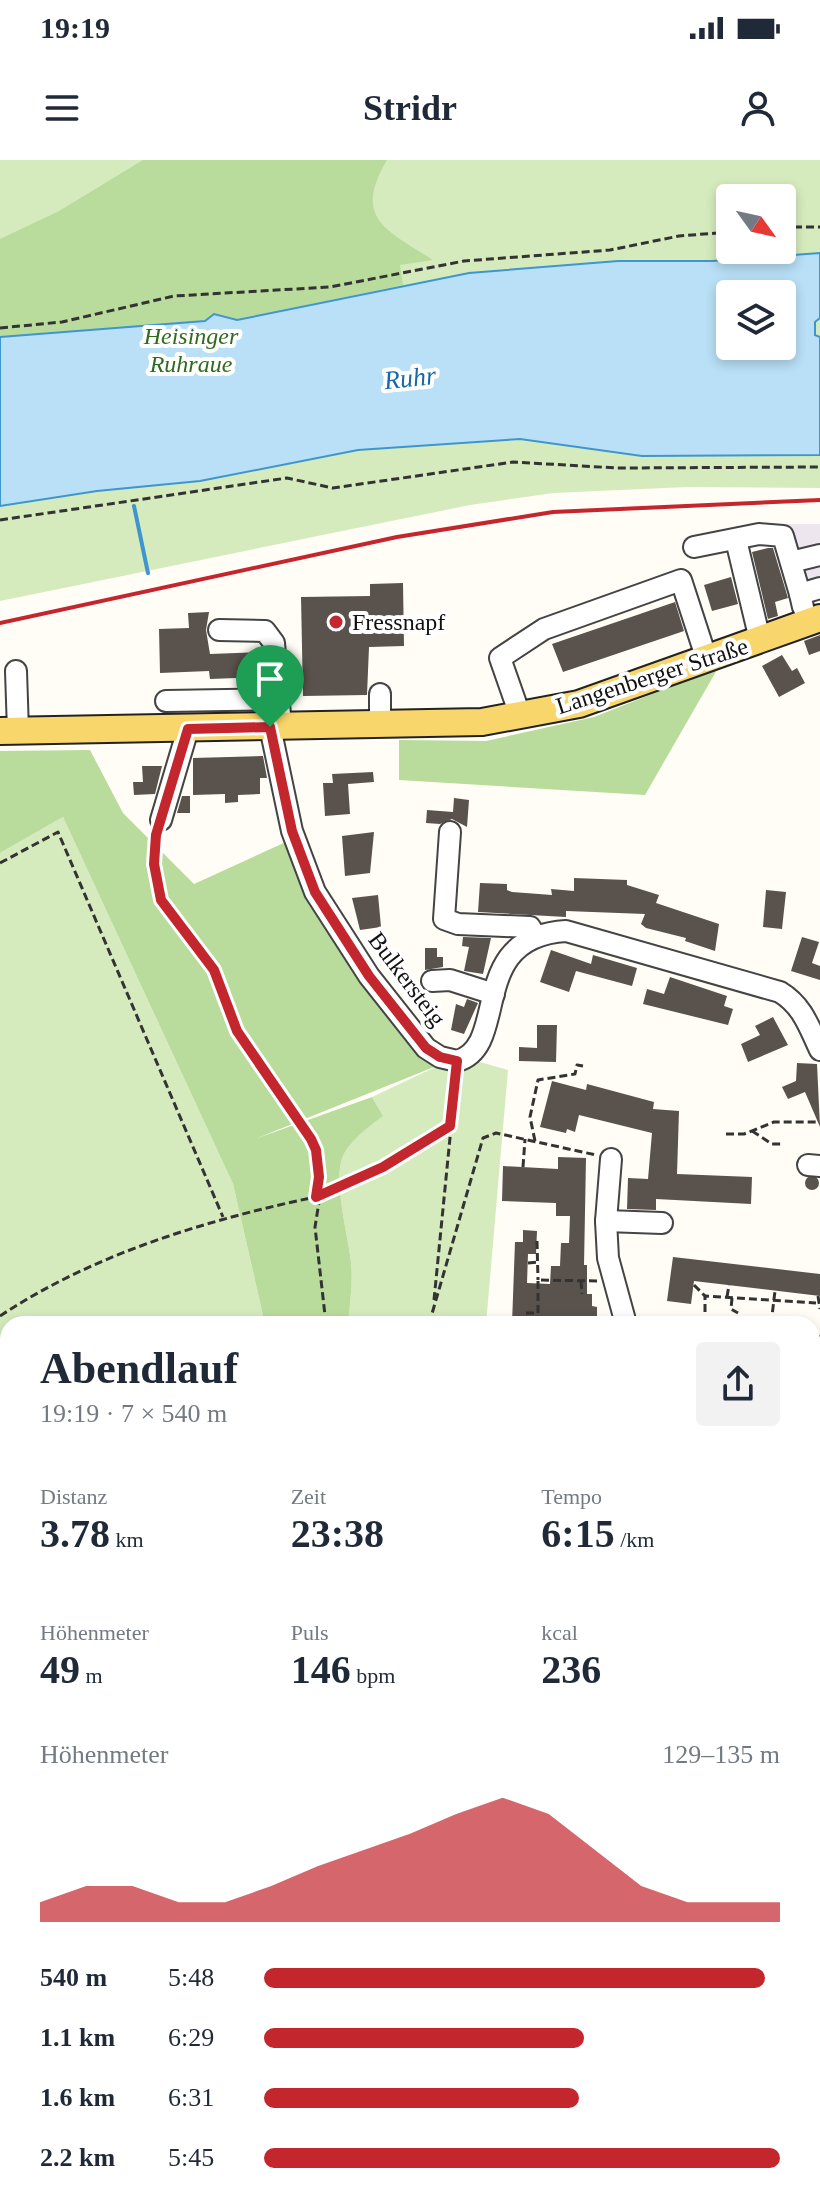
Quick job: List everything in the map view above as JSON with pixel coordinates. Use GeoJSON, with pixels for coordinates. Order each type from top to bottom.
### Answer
{"type":"FeatureCollection","features":[{"type":"Feature","properties":{"kind":"main road","name":"Langenberger Straße"},"geometry":{"type":"LineString","coordinates":[[9,731],[482,722],[579,704],[813,620]]}},
{"type":"Feature","properties":{"kind":"street"},"geometry":{"type":"LineString","coordinates":[[694,547],[759,534],[783,536],[800,594],[813,620]]}},
{"type":"Feature","properties":{"kind":"street"},"geometry":{"type":"LineString","coordinates":[[736,540],[760,640]]}},
{"type":"Feature","properties":{"kind":"street"},"geometry":{"type":"LineString","coordinates":[[791,562],[820,555]]}},
{"type":"Feature","properties":{"kind":"street"},"geometry":{"type":"LineString","coordinates":[[520,715],[500,658],[544,629],[681,580],[707,660]]}},
{"type":"Feature","properties":{"kind":"street"},"geometry":{"type":"LineString","coordinates":[[800,594],[820,588]]}},
{"type":"Feature","properties":{"kind":"street","name":"Bulkersteig"},"geometry":{"type":"LineString","coordinates":[[219,630],[265,631],[277,655],[279,699],[275,727],[292,831],[315,892],[369,976],[426,1048],[440,1057],[457,1061],[477,1047],[507,960],[515,948],[535,935]]}},
{"type":"Feature","properties":{"kind":"street"},"geometry":{"type":"LineString","coordinates":[[9,731],[16,671]]}},
{"type":"Feature","properties":{"kind":"street"},"geometry":{"type":"LineString","coordinates":[[380,694],[380,725]]}},
{"type":"Feature","properties":{"kind":"street"},"geometry":{"type":"LineString","coordinates":[[166,701],[279,699]]}},
{"type":"Feature","properties":{"kind":"street"},"geometry":{"type":"LineString","coordinates":[[161,820],[188,729]]}},
{"type":"Feature","properties":{"kind":"street"},"geometry":{"type":"LineString","coordinates":[[450,832],[444,919],[458,924],[530,927],[535,935],[566,931],[584,933],[780,992],[803,1012],[819,1047]]}},
{"type":"Feature","properties":{"kind":"street"},"geometry":{"type":"LineString","coordinates":[[432,981],[450,980],[494,994]]}},
{"type":"Feature","properties":{"kind":"street"},"geometry":{"type":"LineString","coordinates":[[611,1159],[606,1221],[625,1316]]}},
{"type":"Feature","properties":{"kind":"street"},"geometry":{"type":"LineString","coordinates":[[606,1221],[662,1223]]}},
{"type":"Feature","properties":{"kind":"path"},"geometry":{"type":"LineString","coordinates":[[796,227],[820,227]]}},
{"type":"Feature","properties":{"kind":"path"},"geometry":{"type":"LineString","coordinates":[[0,328],[62,322],[174,296],[330,287],[464,261],[610,250],[716,234]]}},
{"type":"Feature","properties":{"kind":"path"},"geometry":{"type":"LineString","coordinates":[[0,520],[102,502],[199,493],[287,478],[333,488],[513,462],[558,462],[617,468],[820,467]]}},
{"type":"Feature","properties":{"kind":"path"},"geometry":{"type":"LineString","coordinates":[[161,820],[154,864],[161,900],[214,970],[237,1031],[316,1150],[319,1177],[315,1227],[325,1316]]}},
{"type":"Feature","properties":{"kind":"path"},"geometry":{"type":"LineString","coordinates":[[0,863],[58,832],[223,1217]]}},
{"type":"Feature","properties":{"kind":"path"},"geometry":{"type":"LineString","coordinates":[[433,1308],[457,1061]]}},
{"type":"Feature","properties":{"kind":"path"},"geometry":{"type":"LineString","coordinates":[[535,1141],[530,1117],[538,1080],[575,1074],[577,1065],[583,1066]]}},
{"type":"Feature","properties":{"kind":"path"},"geometry":{"type":"LineString","coordinates":[[726,1134],[752,1131],[774,1122],[820,1122]]}},
{"type":"Feature","properties":{"kind":"path"},"geometry":{"type":"LineString","coordinates":[[0,1316],[71,1277],[223,1217],[318,1197],[383,1167],[450,1126]]}},
{"type":"Feature","properties":{"kind":"path"},"geometry":{"type":"LineString","coordinates":[[752,1131],[772,1144],[782,1144]]}},
{"type":"Feature","properties":{"kind":"path"},"geometry":{"type":"LineString","coordinates":[[431,1316],[483,1138],[496,1133],[611,1159]]}},
{"type":"Feature","properties":{"kind":"path"},"geometry":{"type":"LineString","coordinates":[[523,1167],[525,1139]]}},
{"type":"Feature","properties":{"kind":"path"},"geometry":{"type":"LineString","coordinates":[[526,1313],[538,1313],[537,1241]]}},
{"type":"Feature","properties":{"kind":"path"},"geometry":{"type":"LineString","coordinates":[[528,1263],[539,1262]]}},
{"type":"Feature","properties":{"kind":"path"},"geometry":{"type":"LineString","coordinates":[[538,1280],[581,1281],[617,1273]]}},
{"type":"Feature","properties":{"kind":"path"},"geometry":{"type":"LineString","coordinates":[[581,1281],[582,1294]]}},
{"type":"Feature","properties":{"kind":"path"},"geometry":{"type":"LineString","coordinates":[[694,1285],[705,1296],[816,1303]]}},
{"type":"Feature","properties":{"kind":"path"},"geometry":{"type":"LineString","coordinates":[[729,1285],[731,1309],[738,1313]]}},
{"type":"Feature","properties":{"kind":"path"},"geometry":{"type":"LineString","coordinates":[[772,1316],[775,1291]]}},
{"type":"Feature","properties":{"kind":"path"},"geometry":{"type":"LineString","coordinates":[[705,1296],[705,1316]]}},
{"type":"Feature","properties":{"kind":"path"},"geometry":{"type":"LineString","coordinates":[[818,1296],[816,1303],[820,1309]]}},
{"type":"Feature","properties":{"kind":"shaded area"},"geometry":{"type":"Polygon","coordinates":[[[772,524],[820,524],[820,600],[793,606],[772,524]]]}},
{"type":"Feature","properties":{"kind":"green space","name":"Heisinger Ruhraue"},"geometry":{"type":"Polygon","coordinates":[[[0,160],[820,160],[820,488],[687,487],[553,493],[470,505],[0,601],[0,160]]]}},
{"type":"Feature","properties":{"kind":"green space"},"geometry":{"type":"Polygon","coordinates":[[[143,160],[387,160],[377,180],[374,210],[389,231],[433,260],[400,265],[403,285],[236,320],[214,314],[205,321],[0,337],[0,239],[59,211],[143,160]]]}},
{"type":"Feature","properties":{"kind":"green space"},"geometry":{"type":"Polygon","coordinates":[[[718,668],[645,795],[399,780],[399,740],[486,741],[594,717],[718,668]]]}},
{"type":"Feature","properties":{"kind":"green space"},"geometry":{"type":"Polygon","coordinates":[[[90,750],[123,813],[194,884],[288,841],[310,892],[444,1063],[255,1139],[372,1097],[383,1116],[350,1144],[340,1166],[340,1191],[352,1272],[349,1316],[263,1316],[233,1184],[63,817],[0,853],[0,751],[90,750]]]}},
{"type":"Feature","properties":{"kind":"green space"},"geometry":{"type":"Polygon","coordinates":[[[63,817],[233,1184],[263,1316],[0,1316],[0,853],[63,817]]]}},
{"type":"Feature","properties":{"kind":"green space"},"geometry":{"type":"Polygon","coordinates":[[[473,1060],[508,1070],[487,1316],[349,1316],[352,1272],[340,1191],[343,1156],[355,1139],[383,1116],[372,1097],[444,1063],[473,1060]]]}},
{"type":"Feature","properties":{"kind":"water","name":"Ruhr"},"geometry":{"type":"Polygon","coordinates":[[[820,253],[820,318],[815,322],[815,335],[820,337],[820,455],[642,456],[520,439],[358,450],[200,481],[97,491],[0,506],[0,337],[205,321],[214,314],[237,320],[469,273],[618,261],[796,264],[796,255],[820,253]]]}},
{"type":"Feature","properties":{"kind":"building"},"geometry":{"type":"Polygon","coordinates":[[[773,548],[788,598],[775,602],[778,616],[768,619],[752,552],[773,548]]]}},
{"type":"Feature","properties":{"kind":"building"},"geometry":{"type":"Polygon","coordinates":[[[731,577],[738,604],[712,611],[704,585],[731,577]]]}},
{"type":"Feature","properties":{"kind":"building","name":"Fressnapf"},"geometry":{"type":"Polygon","coordinates":[[[403,583],[404,646],[369,647],[367,695],[303,696],[301,597],[370,596],[370,584],[403,583]]]}},
{"type":"Feature","properties":{"kind":"building"},"geometry":{"type":"Polygon","coordinates":[[[675,602],[684,631],[563,672],[552,644],[675,602]]]}},
{"type":"Feature","properties":{"kind":"building"},"geometry":{"type":"Polygon","coordinates":[[[209,612],[206,630],[210,654],[262,652],[264,677],[210,679],[209,671],[160,673],[159,629],[189,628],[188,613],[209,612]]]}},
{"type":"Feature","properties":{"kind":"building"},"geometry":{"type":"Polygon","coordinates":[[[820,635],[820,651],[809,655],[804,641],[820,635]]]}},
{"type":"Feature","properties":{"kind":"building"},"geometry":{"type":"Polygon","coordinates":[[[782,655],[792,671],[797,668],[805,683],[779,697],[762,666],[782,655]]]}},
{"type":"Feature","properties":{"kind":"building"},"geometry":{"type":"Polygon","coordinates":[[[263,756],[267,778],[260,778],[260,794],[238,795],[238,802],[225,803],[225,794],[193,795],[193,758],[263,756]]]}},
{"type":"Feature","properties":{"kind":"building"},"geometry":{"type":"Polygon","coordinates":[[[142,766],[162,766],[155,794],[134,795],[133,782],[143,782],[142,766]]]}},
{"type":"Feature","properties":{"kind":"building"},"geometry":{"type":"Polygon","coordinates":[[[373,772],[374,782],[348,784],[350,814],[325,816],[323,783],[333,783],[332,774],[373,772]]]}},
{"type":"Feature","properties":{"kind":"building"},"geometry":{"type":"Polygon","coordinates":[[[182,796],[190,796],[190,813],[177,813],[182,796]]]}},
{"type":"Feature","properties":{"kind":"building"},"geometry":{"type":"Polygon","coordinates":[[[454,798],[469,800],[467,827],[452,819],[440,824],[426,823],[427,810],[453,812],[454,798]]]}},
{"type":"Feature","properties":{"kind":"building"},"geometry":{"type":"Polygon","coordinates":[[[374,832],[370,873],[345,876],[342,836],[374,832]]]}},
{"type":"Feature","properties":{"kind":"building"},"geometry":{"type":"Polygon","coordinates":[[[574,878],[627,880],[627,885],[659,895],[656,903],[719,924],[715,951],[685,941],[686,938],[646,928],[641,924],[645,914],[566,911],[566,917],[478,912],[480,883],[507,884],[507,890],[512,892],[552,895],[551,889],[574,891],[574,878]]]}},
{"type":"Feature","properties":{"kind":"building"},"geometry":{"type":"Polygon","coordinates":[[[766,890],[786,892],[782,929],[763,927],[766,890]]]}},
{"type":"Feature","properties":{"kind":"building"},"geometry":{"type":"Polygon","coordinates":[[[378,895],[381,927],[360,930],[352,898],[378,895]]]}},
{"type":"Feature","properties":{"kind":"building"},"geometry":{"type":"Polygon","coordinates":[[[463,937],[491,938],[483,974],[464,971],[469,947],[462,946],[463,937]]]}},
{"type":"Feature","properties":{"kind":"building"},"geometry":{"type":"Polygon","coordinates":[[[802,937],[819,942],[812,963],[820,966],[820,980],[791,971],[802,937]]]}},
{"type":"Feature","properties":{"kind":"building"},"geometry":{"type":"Polygon","coordinates":[[[425,948],[437,948],[437,957],[443,957],[443,967],[425,970],[425,948]]]}},
{"type":"Feature","properties":{"kind":"building"},"geometry":{"type":"Polygon","coordinates":[[[551,950],[591,964],[593,955],[637,968],[632,986],[576,971],[569,992],[540,982],[551,950]]]}},
{"type":"Feature","properties":{"kind":"building"},"geometry":{"type":"Polygon","coordinates":[[[670,977],[727,996],[724,1006],[733,1009],[728,1025],[643,1004],[647,989],[664,994],[670,977]]]}},
{"type":"Feature","properties":{"kind":"building"},"geometry":{"type":"Polygon","coordinates":[[[467,999],[478,1003],[464,1034],[451,1030],[456,1004],[464,1007],[467,999]]]}},
{"type":"Feature","properties":{"kind":"building"},"geometry":{"type":"Polygon","coordinates":[[[773,1017],[788,1045],[748,1062],[741,1044],[760,1035],[755,1026],[773,1017]]]}},
{"type":"Feature","properties":{"kind":"building"},"geometry":{"type":"Polygon","coordinates":[[[537,1025],[557,1025],[556,1062],[519,1061],[519,1047],[537,1048],[537,1025]]]}},
{"type":"Feature","properties":{"kind":"building"},"geometry":{"type":"Polygon","coordinates":[[[797,1063],[817,1064],[820,1127],[805,1092],[788,1099],[782,1087],[796,1081],[797,1063]]]}},
{"type":"Feature","properties":{"kind":"building"},"geometry":{"type":"Polygon","coordinates":[[[552,1081],[586,1090],[587,1084],[654,1102],[653,1109],[679,1111],[677,1174],[752,1177],[751,1204],[656,1199],[656,1210],[627,1209],[628,1178],[648,1179],[652,1133],[579,1115],[575,1132],[540,1127],[552,1081]]]}},
{"type":"Feature","properties":{"kind":"building"},"geometry":{"type":"Polygon","coordinates":[[[558,1157],[586,1158],[584,1265],[587,1265],[587,1294],[592,1294],[592,1306],[597,1307],[597,1316],[512,1316],[515,1242],[523,1242],[523,1230],[537,1231],[536,1254],[528,1254],[527,1283],[550,1284],[551,1266],[560,1266],[561,1243],[569,1243],[570,1216],[556,1216],[556,1203],[502,1201],[503,1166],[558,1169],[558,1157]]]}},
{"type":"Feature","properties":{"kind":"building"},"geometry":{"type":"Polygon","coordinates":[[[812,1176],[819,1183],[812,1190],[805,1183],[812,1176]]]}},
{"type":"Feature","properties":{"kind":"building"},"geometry":{"type":"Polygon","coordinates":[[[673,1257],[820,1274],[820,1296],[694,1281],[691,1304],[667,1301],[673,1257]]]}},
{"type":"Feature","properties":{"kind":"waterway"},"geometry":{"type":"LineString","coordinates":[[134,506],[148,573]]}},
{"type":"Feature","properties":{"kind":"railway"},"geometry":{"type":"LineString","coordinates":[[0,623],[397,537],[553,512],[820,500]]}},
{"type":"Feature","properties":{"kind":"place","name":"Fressnapf"},"geometry":{"type":"Point","coordinates":[336,622]}},
{"type":"Feature","properties":{"kind":"route"},"geometry":{"type":"LineString","coordinates":[[270,727],[292,831],[315,892],[369,976],[426,1048],[440,1057],[457,1061],[450,1126],[383,1167],[316,1197],[319,1177],[316,1150],[311,1139],[237,1031],[214,970],[161,900],[154,864],[156,835],[188,729],[270,727]]}}]}
